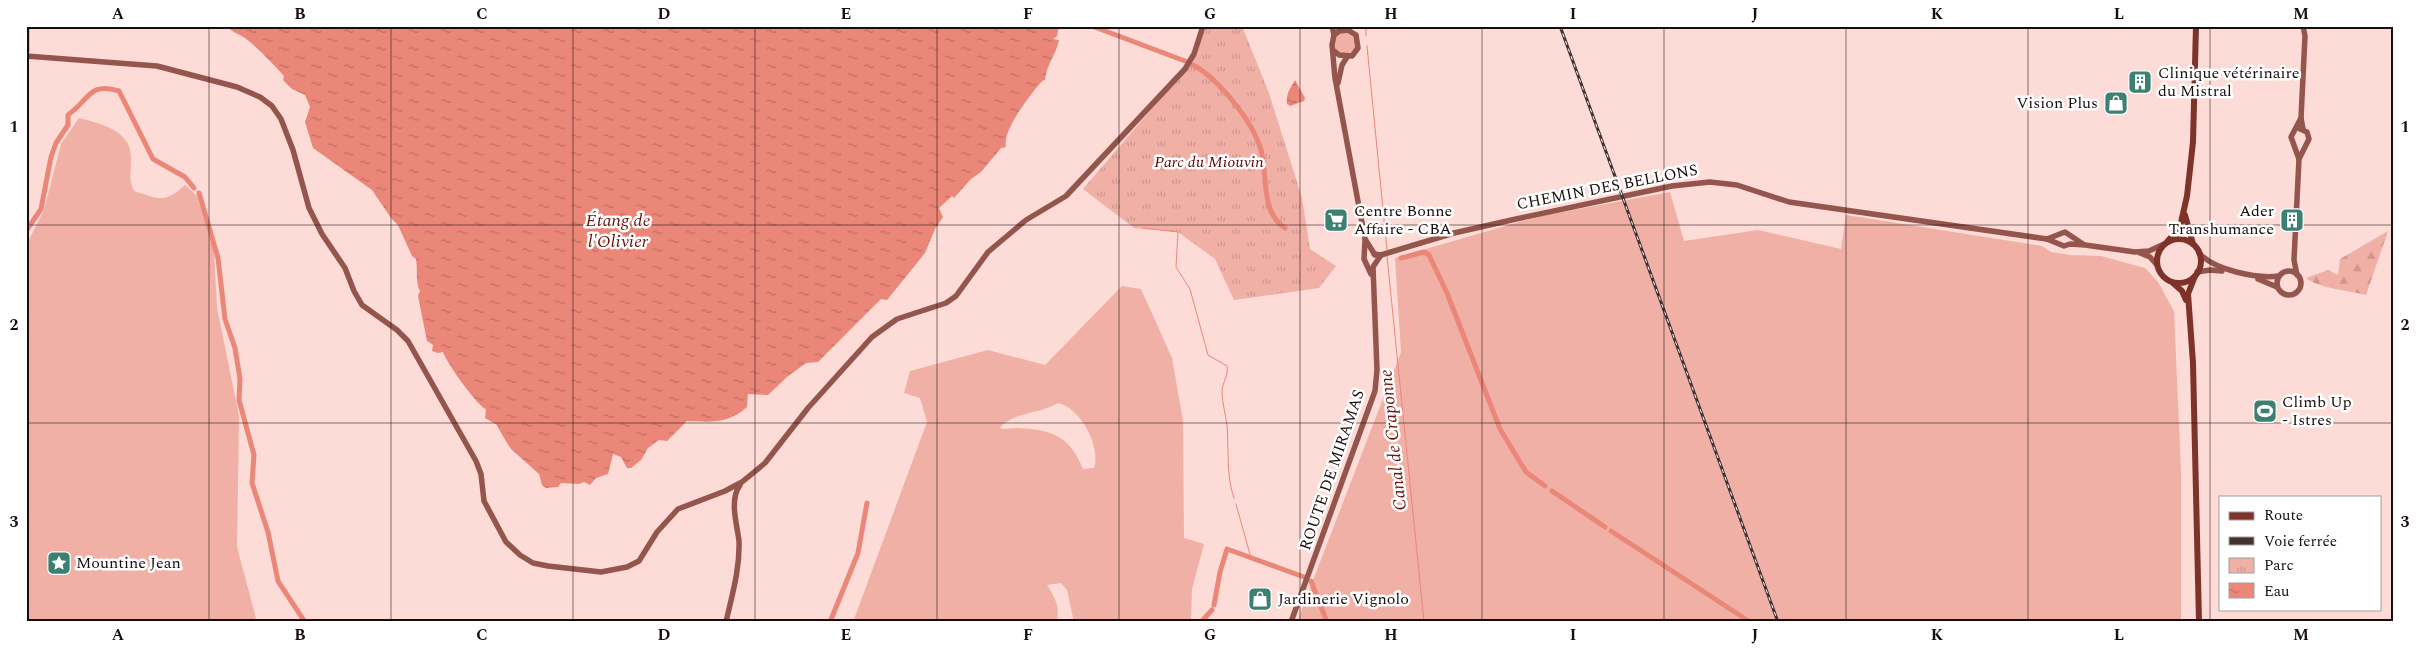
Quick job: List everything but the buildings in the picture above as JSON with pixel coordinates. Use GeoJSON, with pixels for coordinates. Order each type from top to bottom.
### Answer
{"type":"FeatureCollection","features":[{"type":"Feature","properties":{"kind":"main road"},"geometry":{"type":"LineString","coordinates":[[2190,313],[2183,293],[2162,275],[2157,265],[2158,252],[2179,229],[2185,209],[2193,142],[2196,26]]}},
{"type":"Feature","properties":{"kind":"main road"},"geometry":{"type":"LineString","coordinates":[[2185,209],[2186,222],[2193,244],[2199,253],[2200,264],[2188,291],[2193,363],[2199,622]]}},
{"type":"Feature","properties":{"kind":"main road"},"geometry":{"type":"LineString","coordinates":[[2166,243],[2184,239],[2193,244]]}},
{"type":"Feature","properties":{"kind":"main road"},"geometry":{"type":"LineString","coordinates":[[2172,282],[2184,282],[2196,274]]}},
{"type":"Feature","properties":{"kind":"street"},"geometry":{"type":"LineString","coordinates":[[26,56],[157,66],[237,87],[260,97],[272,106],[281,119],[293,150],[309,208],[322,234],[344,268],[362,305],[397,330],[413,348],[476,461],[481,474],[484,501],[506,542],[534,563],[601,572],[628,567],[640,561],[657,532],[678,509],[725,492],[742,482],[765,463],[808,408],[872,337],[897,319],[946,303],[956,296],[988,252],[1007,234],[1066,196],[1185,69],[1194,54],[1203,26]]}},
{"type":"Feature","properties":{"kind":"street"},"geometry":{"type":"LineString","coordinates":[[1332,26],[1334,35]]}},
{"type":"Feature","properties":{"kind":"street"},"geometry":{"type":"LineString","coordinates":[[2303,26],[2305,36]]}},
{"type":"Feature","properties":{"kind":"street"},"geometry":{"type":"LineString","coordinates":[[2196,274],[2210,270],[2222,271],[2256,278],[2278,287],[2285,294],[2296,293],[2300,284],[2294,260],[2299,159],[2309,136],[2303,129],[2301,118],[2305,36],[2308,26]]}},
{"type":"Feature","properties":{"kind":"street"},"geometry":{"type":"LineString","coordinates":[[1337,85],[1340,69],[1347,57],[1356,52],[1359,43],[1356,34],[1341,28],[1334,35],[1332,41],[1337,85],[1365,239],[1364,261],[1373,280]]}},
{"type":"Feature","properties":{"kind":"street"},"geometry":{"type":"LineString","coordinates":[[1333,50],[1339,55],[1347,57]]}},
{"type":"Feature","properties":{"kind":"street"},"geometry":{"type":"LineString","coordinates":[[2299,159],[2291,137],[2301,118]]}},
{"type":"Feature","properties":{"kind":"street"},"geometry":{"type":"LineString","coordinates":[[2296,130],[2303,129]]}},
{"type":"Feature","properties":{"kind":"street"},"geometry":{"type":"LineString","coordinates":[[2294,146],[2305,146]]}},
{"type":"Feature","properties":{"kind":"street","name":"CHEMIN DES BELLONS"},"geometry":{"type":"LineString","coordinates":[[1376,257],[1454,233],[1516,218],[1672,186],[1710,182],[1737,185],[1789,202],[2047,239],[2064,246],[2071,241]]}},
{"type":"Feature","properties":{"kind":"street"},"geometry":{"type":"LineString","coordinates":[[2060,243],[2058,236],[2065,232],[2071,241],[2150,256],[2157,265]]}},
{"type":"Feature","properties":{"kind":"street","name":"CHEMIN DES BELLONS"},"geometry":{"type":"LineString","coordinates":[[2047,239],[2058,236]]}},
{"type":"Feature","properties":{"kind":"street"},"geometry":{"type":"LineString","coordinates":[[1365,239],[1376,257]]}},
{"type":"Feature","properties":{"kind":"street"},"geometry":{"type":"LineString","coordinates":[[2135,252],[2145,252],[2166,243]]}},
{"type":"Feature","properties":{"kind":"street"},"geometry":{"type":"LineString","coordinates":[[2199,253],[2209,263],[2262,277],[2279,276],[2286,272],[2294,260]]}},
{"type":"Feature","properties":{"kind":"street"},"geometry":{"type":"LineString","coordinates":[[1365,255],[1376,257]]}},
{"type":"Feature","properties":{"kind":"street"},"geometry":{"type":"LineString","coordinates":[[1367,264],[1376,257]]}},
{"type":"Feature","properties":{"kind":"street","name":"ROUTE DE MIRAMAS"},"geometry":{"type":"LineString","coordinates":[[1292,622],[1374,391],[1377,353],[1373,280],[1376,257]]}},
{"type":"Feature","properties":{"kind":"street"},"geometry":{"type":"LineString","coordinates":[[2286,272],[2298,275]]}},
{"type":"Feature","properties":{"kind":"street"},"geometry":{"type":"LineString","coordinates":[[2278,287],[2279,276]]}},
{"type":"Feature","properties":{"kind":"street"},"geometry":{"type":"LineString","coordinates":[[726,622],[739,560],[734,501],[736,490],[742,482]]}},
{"type":"Feature","properties":{"kind":"green space"},"geometry":{"type":"Polygon","coordinates":[[[26,26],[30,26],[30,52],[26,52],[26,26]]]}},
{"type":"Feature","properties":{"kind":"green space","name":"Parc du Miouvin"},"geometry":{"type":"Polygon","coordinates":[[[1242,26],[1269,93],[1302,198],[1310,249],[1336,266],[1319,288],[1234,300],[1215,259],[1178,232],[1134,228],[1083,189],[1191,63],[1205,27],[1242,26]]]}},
{"type":"Feature","properties":{"kind":"green space"},"geometry":{"type":"Polygon","coordinates":[[[1345,32],[1353,35],[1356,43],[1353,51],[1345,54],[1337,51],[1334,43],[1337,35],[1345,32]]]}},
{"type":"Feature","properties":{"kind":"green space"},"geometry":{"type":"Polygon","coordinates":[[[79,118],[104,125],[120,134],[126,140],[130,148],[130,178],[134,191],[161,198],[172,195],[185,185],[197,196],[214,251],[217,308],[239,416],[237,547],[257,622],[26,622],[26,246],[44,210],[61,144],[79,118]]]}},
{"type":"Feature","properties":{"kind":"green space"},"geometry":{"type":"Polygon","coordinates":[[[1670,192],[1684,241],[1758,230],[1841,249],[1846,215],[2042,246],[2051,252],[2101,256],[2145,268],[2158,282],[2174,311],[2181,471],[2181,622],[1297,622],[1401,352],[1395,258],[1536,217],[1670,192]]]}},
{"type":"Feature","properties":{"kind":"green space"},"geometry":{"type":"Polygon","coordinates":[[[2388,231],[2366,295],[2326,287],[2306,278],[2328,270],[2338,275],[2340,259],[2388,231]]]}},
{"type":"Feature","properties":{"kind":"green space"},"geometry":{"type":"Polygon","coordinates":[[[1122,286],[1141,289],[1172,358],[1183,421],[1184,538],[1204,544],[1192,589],[1191,622],[1074,622],[1067,590],[1061,583],[1047,585],[1056,602],[1057,622],[853,622],[927,422],[920,398],[904,393],[910,371],[988,350],[1045,365],[1122,286]],[[1058,403],[1051,407],[1019,416],[1005,423],[1000,428],[1031,429],[1050,433],[1066,442],[1078,458],[1083,469],[1094,468],[1095,450],[1092,440],[1081,420],[1066,406],[1058,403]]]}},
{"type":"Feature","properties":{"kind":"water","name":"Étang de l'Olivier"},"geometry":{"type":"Polygon","coordinates":[[[227,26],[1059,26],[1057,36],[1053,39],[1059,40],[1045,80],[1031,94],[1008,131],[1006,147],[1001,148],[981,172],[971,179],[954,198],[952,196],[939,208],[943,217],[935,229],[925,253],[887,300],[881,299],[818,362],[806,363],[787,377],[768,395],[748,394],[747,407],[740,413],[719,421],[687,421],[667,441],[659,440],[648,448],[641,460],[631,468],[627,468],[621,457],[613,454],[608,474],[596,478],[590,485],[584,482],[579,484],[561,483],[558,487],[546,488],[542,485],[539,474],[511,449],[497,425],[485,418],[486,409],[476,401],[463,384],[443,352],[432,351],[433,345],[427,341],[418,296],[420,291],[416,259],[412,256],[398,225],[372,190],[313,148],[305,122],[310,107],[305,95],[292,89],[283,80],[284,76],[263,54],[245,38],[227,26]]]}},
{"type":"Feature","properties":{"kind":"water"},"geometry":{"type":"Polygon","coordinates":[[[1295,80],[1305,98],[1304,101],[1290,106],[1287,104],[1287,97],[1295,80]]]}},
{"type":"Feature","properties":{"kind":"waterway"},"geometry":{"type":"LineString","coordinates":[[1092,26],[1185,61]]}},
{"type":"Feature","properties":{"kind":"waterway","name":"Canal de Craponne"},"geometry":{"type":"LineString","coordinates":[[1366,26],[1366,36]]}},
{"type":"Feature","properties":{"kind":"waterway","name":"Canal de Craponne"},"geometry":{"type":"LineString","coordinates":[[1367,46],[1387,250]]}},
{"type":"Feature","properties":{"kind":"waterway"},"geometry":{"type":"LineString","coordinates":[[1193,65],[1224,91],[1251,127],[1261,150],[1268,203],[1277,221],[1285,228]]}},
{"type":"Feature","properties":{"kind":"waterway"},"geometry":{"type":"LineString","coordinates":[[26,231],[41,209],[51,157],[56,143],[68,125],[68,115],[95,90],[109,89],[119,91],[153,159],[185,177],[194,188]]}},
{"type":"Feature","properties":{"kind":"waterway"},"geometry":{"type":"LineString","coordinates":[[199,193],[218,258],[225,319],[235,348],[240,379],[239,400],[254,455],[252,483],[268,532],[278,581],[305,622]]}},
{"type":"Feature","properties":{"kind":"waterway"},"geometry":{"type":"LineString","coordinates":[[1143,228],[1178,232],[1176,267],[1190,289],[1208,355],[1227,366],[1222,396],[1227,426],[1231,490],[1234,498]]}},
{"type":"Feature","properties":{"kind":"waterway"},"geometry":{"type":"LineString","coordinates":[[1401,258],[1424,252],[1429,255],[1447,293],[1500,429],[1526,472],[1545,486]]}},
{"type":"Feature","properties":{"kind":"waterway","name":"Canal de Craponne"},"geometry":{"type":"LineString","coordinates":[[1387,256],[1424,622]]}},
{"type":"Feature","properties":{"kind":"waterway"},"geometry":{"type":"LineString","coordinates":[[1552,491],[1605,527]]}},
{"type":"Feature","properties":{"kind":"waterway"},"geometry":{"type":"LineString","coordinates":[[830,622],[858,553],[867,503]]}},
{"type":"Feature","properties":{"kind":"waterway"},"geometry":{"type":"LineString","coordinates":[[1236,504],[1251,558]]}},
{"type":"Feature","properties":{"kind":"waterway"},"geometry":{"type":"LineString","coordinates":[[1611,531],[1750,622]]}},
{"type":"Feature","properties":{"kind":"waterway"},"geometry":{"type":"LineString","coordinates":[[1214,605],[1220,572],[1227,549],[1304,577]]}},
{"type":"Feature","properties":{"kind":"waterway"},"geometry":{"type":"LineString","coordinates":[[1311,581],[1327,622]]}},
{"type":"Feature","properties":{"kind":"waterway"},"geometry":{"type":"LineString","coordinates":[[1201,622],[1212,610]]}},
{"type":"Feature","properties":{"kind":"railway"},"geometry":{"type":"LineString","coordinates":[[1560,26],[1778,622]]}},
{"type":"Feature","properties":{"kind":"place","name":"Clinique vétérinaire du Mistral"},"geometry":{"type":"Point","coordinates":[2140,82]}},
{"type":"Feature","properties":{"kind":"place","name":"Vision Plus"},"geometry":{"type":"Point","coordinates":[2116,103]}},
{"type":"Feature","properties":{"kind":"place","name":"Centre Bonne Affaire - CBA"},"geometry":{"type":"Point","coordinates":[1336,220]}},
{"type":"Feature","properties":{"kind":"place","name":"Ader Transhumance"},"geometry":{"type":"Point","coordinates":[2292,220]}},
{"type":"Feature","properties":{"kind":"place","name":"Climb Up - Istres"},"geometry":{"type":"Point","coordinates":[2265,411]}},
{"type":"Feature","properties":{"kind":"place","name":"Mountine Jean"},"geometry":{"type":"Point","coordinates":[59,563]}},
{"type":"Feature","properties":{"kind":"place","name":"Jardinerie Vignolo"},"geometry":{"type":"Point","coordinates":[1260,599]}}]}
